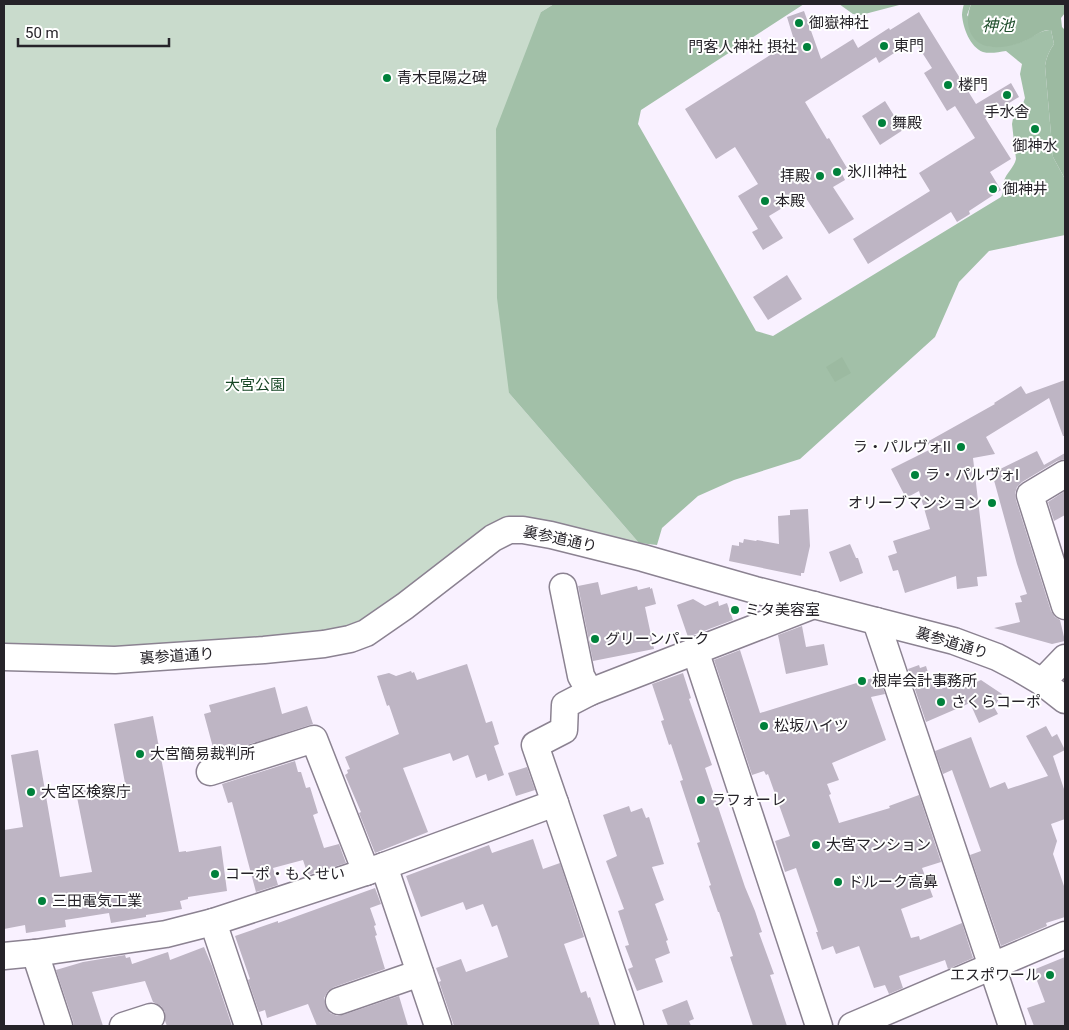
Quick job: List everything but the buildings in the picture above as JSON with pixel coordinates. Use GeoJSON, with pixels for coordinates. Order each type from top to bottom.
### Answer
{"type":"FeatureCollection","features":[{"type":"Feature","properties":{"kind":"street"},"geometry":{"type":"LineString","coordinates":[[1065,474],[1030,495],[1065,606]]}},
{"type":"Feature","properties":{"kind":"street","name":"裏参道通り"},"geometry":{"type":"LineString","coordinates":[[4,657],[114,660],[264,650],[324,644],[350,639],[366,633],[405,606],[494,538],[509,530],[523,530],[643,558],[754,590],[954,641],[1020,668],[1065,700]]}},
{"type":"Feature","properties":{"kind":"street"},"geometry":{"type":"LineString","coordinates":[[563,587],[581,676],[590,692]]}},
{"type":"Feature","properties":{"kind":"street"},"geometry":{"type":"LineString","coordinates":[[630,1026],[535,745],[564,730],[565,705],[590,692],[814,605]]}},
{"type":"Feature","properties":{"kind":"street"},"geometry":{"type":"LineString","coordinates":[[876,621],[1012,1026]]}},
{"type":"Feature","properties":{"kind":"street"},"geometry":{"type":"LineString","coordinates":[[695,650],[819,1026]]}},
{"type":"Feature","properties":{"kind":"street"},"geometry":{"type":"LineString","coordinates":[[1042,682],[1065,658]]}},
{"type":"Feature","properties":{"kind":"street"},"geometry":{"type":"LineString","coordinates":[[210,772],[314,739],[375,869],[420,974],[438,1026]]}},
{"type":"Feature","properties":{"kind":"street"},"geometry":{"type":"LineString","coordinates":[[4,956],[166,934],[213,922],[375,869],[554,803]]}},
{"type":"Feature","properties":{"kind":"street"},"geometry":{"type":"LineString","coordinates":[[213,922],[248,1026]]}},
{"type":"Feature","properties":{"kind":"street"},"geometry":{"type":"LineString","coordinates":[[852,1026],[1065,935]]}},
{"type":"Feature","properties":{"kind":"street"},"geometry":{"type":"LineString","coordinates":[[35,953],[59,1026]]}},
{"type":"Feature","properties":{"kind":"street"},"geometry":{"type":"LineString","coordinates":[[339,1000],[420,974]]}},
{"type":"Feature","properties":{"kind":"street"},"geometry":{"type":"LineString","coordinates":[[123,1026],[151,1017]]}},
{"type":"Feature","properties":{"kind":"green space","name":"大宮公園"},"geometry":{"type":"Polygon","coordinates":[[[4,4],[554,4],[541,12],[509,393],[639,543],[515,517],[477,537],[347,631],[261,645],[4,650],[4,4]]]}},
{"type":"Feature","properties":{"kind":"shaded area"},"geometry":{"type":"Polygon","coordinates":[[[554,4],[804,4],[641,110],[638,124],[756,331],[773,336],[1001,197],[1003,183],[1016,159],[1012,124],[1014,113],[1022,106],[1025,98],[1020,74],[1022,64],[1006,51],[986,53],[974,46],[964,26],[962,15],[964,4],[971,4],[967,15],[987,46],[1013,44],[1024,41],[1043,31],[1051,30],[1054,44],[1045,66],[1053,157],[1065,179],[1065,235],[989,251],[959,282],[935,337],[800,459],[734,480],[698,496],[662,528],[657,545],[639,543],[509,393],[497,298],[496,129],[541,12],[554,4]]]}},
{"type":"Feature","properties":{"kind":"shaded area"},"geometry":{"type":"Polygon","coordinates":[[[839,4],[903,4],[861,15],[853,14],[839,4]]]}},
{"type":"Feature","properties":{"kind":"water","name":"神池"},"geometry":{"type":"Polygon","coordinates":[[[971,4],[1065,4],[1065,13],[1061,18],[1062,27],[1065,30],[1065,179],[1053,157],[1045,66],[1054,44],[1051,30],[1042,32],[1014,45],[991,47],[984,45],[973,37],[969,29],[968,17],[971,4]]]}},
{"type":"Feature","properties":{"kind":"water"},"geometry":{"type":"Polygon","coordinates":[[[842,357],[851,373],[835,382],[826,367],[842,357]]]}},
{"type":"Feature","properties":{"kind":"place","name":"御嶽神社"},"geometry":{"type":"Point","coordinates":[799,23]}},
{"type":"Feature","properties":{"kind":"place","name":"東門"},"geometry":{"type":"Point","coordinates":[884,46]}},
{"type":"Feature","properties":{"kind":"place","name":"門客人神社 摂社"},"geometry":{"type":"Point","coordinates":[807,47]}},
{"type":"Feature","properties":{"kind":"place","name":"青木昆陽之碑"},"geometry":{"type":"Point","coordinates":[387,78]}},
{"type":"Feature","properties":{"kind":"place","name":"楼門"},"geometry":{"type":"Point","coordinates":[948,85]}},
{"type":"Feature","properties":{"kind":"place","name":"手水舎"},"geometry":{"type":"Point","coordinates":[1007,95]}},
{"type":"Feature","properties":{"kind":"place","name":"舞殿"},"geometry":{"type":"Point","coordinates":[882,123]}},
{"type":"Feature","properties":{"kind":"place","name":"御神水"},"geometry":{"type":"Point","coordinates":[1035,129]}},
{"type":"Feature","properties":{"kind":"place","name":"氷川神社"},"geometry":{"type":"Point","coordinates":[837,172]}},
{"type":"Feature","properties":{"kind":"place","name":"拝殿"},"geometry":{"type":"Point","coordinates":[820,176]}},
{"type":"Feature","properties":{"kind":"place","name":"御神井"},"geometry":{"type":"Point","coordinates":[993,189]}},
{"type":"Feature","properties":{"kind":"place","name":"本殿"},"geometry":{"type":"Point","coordinates":[765,201]}},
{"type":"Feature","properties":{"kind":"place","name":"ラ・パルヴォII"},"geometry":{"type":"Point","coordinates":[961,447]}},
{"type":"Feature","properties":{"kind":"place","name":"ラ・パルヴォI"},"geometry":{"type":"Point","coordinates":[915,475]}},
{"type":"Feature","properties":{"kind":"place","name":"オリーブマンション"},"geometry":{"type":"Point","coordinates":[992,503]}},
{"type":"Feature","properties":{"kind":"place","name":"ミタ美容室"},"geometry":{"type":"Point","coordinates":[735,610]}},
{"type":"Feature","properties":{"kind":"place","name":"グリーンパーク"},"geometry":{"type":"Point","coordinates":[595,639]}},
{"type":"Feature","properties":{"kind":"place","name":"根岸会計事務所"},"geometry":{"type":"Point","coordinates":[862,681]}},
{"type":"Feature","properties":{"kind":"place","name":"さくらコーポ"},"geometry":{"type":"Point","coordinates":[941,702]}},
{"type":"Feature","properties":{"kind":"place","name":"松坂ハイツ"},"geometry":{"type":"Point","coordinates":[764,726]}},
{"type":"Feature","properties":{"kind":"place","name":"大宮簡易裁判所"},"geometry":{"type":"Point","coordinates":[140,754]}},
{"type":"Feature","properties":{"kind":"place","name":"大宮区検察庁"},"geometry":{"type":"Point","coordinates":[31,792]}},
{"type":"Feature","properties":{"kind":"place","name":"ラフォーレ"},"geometry":{"type":"Point","coordinates":[701,800]}},
{"type":"Feature","properties":{"kind":"place","name":"大宮マンション"},"geometry":{"type":"Point","coordinates":[816,845]}},
{"type":"Feature","properties":{"kind":"place","name":"コーポ・もくせい"},"geometry":{"type":"Point","coordinates":[215,874]}},
{"type":"Feature","properties":{"kind":"place","name":"ドルーク高鼻"},"geometry":{"type":"Point","coordinates":[838,882]}},
{"type":"Feature","properties":{"kind":"place","name":"三田電気工業"},"geometry":{"type":"Point","coordinates":[42,901]}},
{"type":"Feature","properties":{"kind":"place","name":"エスポワール"},"geometry":{"type":"Point","coordinates":[1050,975]}}]}
